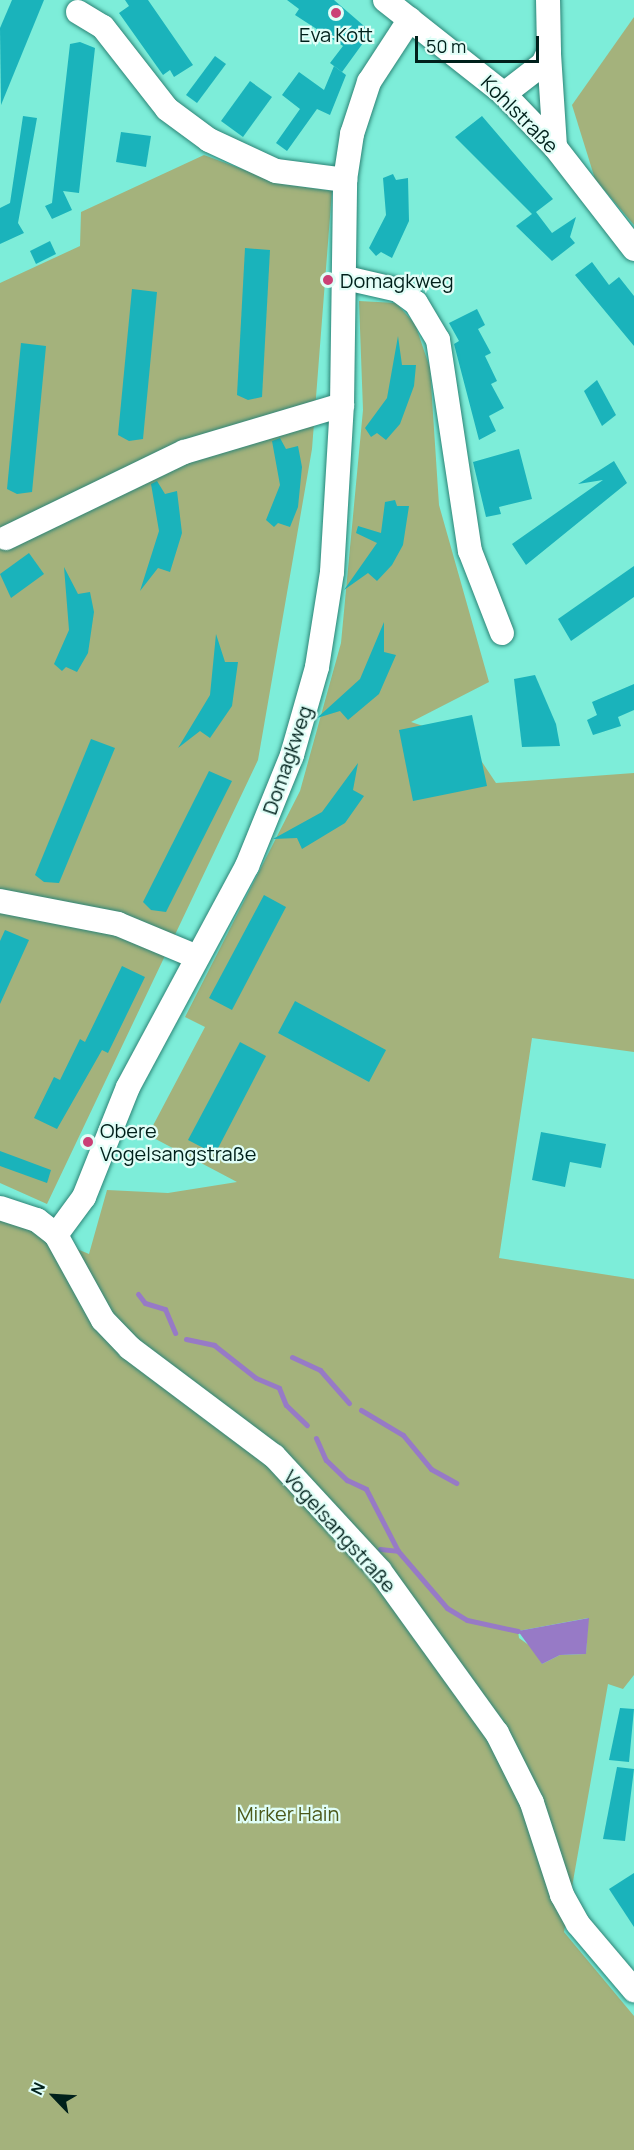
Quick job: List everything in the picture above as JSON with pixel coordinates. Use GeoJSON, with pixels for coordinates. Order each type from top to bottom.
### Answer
{"type":"FeatureCollection","features":[{"type":"Feature","properties":{"kind":"street","name":"Kohlstraße"},"geometry":{"type":"LineString","coordinates":[[385,0],[504,94],[555,147],[634,249]]}},
{"type":"Feature","properties":{"kind":"street"},"geometry":{"type":"LineString","coordinates":[[548,0],[555,147]]}},
{"type":"Feature","properties":{"kind":"street"},"geometry":{"type":"LineString","coordinates":[[78,12],[103,27],[167,109],[208,141],[276,171],[345,180]]}},
{"type":"Feature","properties":{"kind":"street","name":"Domagkweg"},"geometry":{"type":"LineString","coordinates":[[56,1235],[84,1197],[128,1086],[197,957],[279,792],[317,667],[332,572],[342,405],[346,278],[345,180],[360,103],[410,19]]}},
{"type":"Feature","properties":{"kind":"street"},"geometry":{"type":"LineString","coordinates":[[504,94],[535,74],[549,51]]}},
{"type":"Feature","properties":{"kind":"street"},"geometry":{"type":"LineString","coordinates":[[346,278],[398,290],[416,303],[438,340],[470,550],[502,633]]}},
{"type":"Feature","properties":{"kind":"street"},"geometry":{"type":"LineString","coordinates":[[6,538],[184,452],[342,405]]}},
{"type":"Feature","properties":{"kind":"street"},"geometry":{"type":"LineString","coordinates":[[0,901],[118,924],[197,957]]}},
{"type":"Feature","properties":{"kind":"street","name":"Vogelsangstraße"},"geometry":{"type":"LineString","coordinates":[[0,1208],[37,1220],[56,1235],[110,1327],[274,1456],[380,1571],[497,1733],[532,1803],[562,1896],[578,1924],[634,1990]]}},
{"type":"Feature","properties":{"kind":"green space"},"geometry":{"type":"Polygon","coordinates":[[[634,17],[634,225],[595,179],[572,105],[634,17]]]}},
{"type":"Feature","properties":{"kind":"green space"},"geometry":{"type":"Polygon","coordinates":[[[204,155],[282,184],[332,191],[312,449],[258,760],[47,1204],[0,1183],[0,283],[80,246],[81,212],[204,155]]]}},
{"type":"Feature","properties":{"kind":"green space","name":"Mirker Hain"},"geometry":{"type":"Polygon","coordinates":[[[359,301],[396,303],[415,324],[430,368],[439,505],[489,682],[411,722],[468,741],[496,783],[634,773],[634,1052],[532,1038],[499,1258],[634,1279],[634,1675],[623,1689],[608,1684],[564,1932],[634,2016],[634,2150],[0,2150],[0,1217],[89,1254],[107,1190],[168,1193],[237,1182],[148,1135],[205,1027],[185,1017],[300,791],[341,643],[363,410],[359,301]],[[588,1618],[518,1631],[519,1638],[537,1651],[542,1664],[560,1655],[586,1654],[588,1618]]]}},
{"type":"Feature","properties":{"kind":"shaded area"},"geometry":{"type":"Polygon","coordinates":[[[589,1618],[586,1654],[560,1655],[542,1664],[518,1631],[589,1618]]]}},
{"type":"Feature","properties":{"kind":"building"},"geometry":{"type":"Polygon","coordinates":[[[12,0],[44,0],[1,105],[0,28],[12,0]]]}},
{"type":"Feature","properties":{"kind":"building"},"geometry":{"type":"Polygon","coordinates":[[[125,0],[148,0],[193,65],[174,77],[170,70],[163,75],[119,13],[129,6],[125,0]]]}},
{"type":"Feature","properties":{"kind":"building"},"geometry":{"type":"Polygon","coordinates":[[[287,0],[334,0],[371,32],[342,72],[330,63],[343,46],[295,15],[299,9],[287,0]]]}},
{"type":"Feature","properties":{"kind":"building"},"geometry":{"type":"Polygon","coordinates":[[[80,42],[95,48],[79,193],[63,191],[72,210],[52,219],[45,206],[52,203],[70,44],[80,42]]]}},
{"type":"Feature","properties":{"kind":"building"},"geometry":{"type":"Polygon","coordinates":[[[215,56],[226,64],[197,103],[186,95],[215,56]]]}},
{"type":"Feature","properties":{"kind":"building"},"geometry":{"type":"Polygon","coordinates":[[[334,66],[346,75],[330,115],[317,109],[287,151],[276,143],[300,109],[282,95],[299,72],[324,90],[334,66]]]}},
{"type":"Feature","properties":{"kind":"building"},"geometry":{"type":"Polygon","coordinates":[[[250,81],[272,97],[243,137],[221,121],[250,81]]]}},
{"type":"Feature","properties":{"kind":"building"},"geometry":{"type":"Polygon","coordinates":[[[23,116],[37,118],[18,223],[24,233],[0,244],[0,208],[10,203],[23,116]]]}},
{"type":"Feature","properties":{"kind":"building"},"geometry":{"type":"Polygon","coordinates":[[[482,116],[553,199],[536,212],[552,233],[576,217],[570,237],[575,243],[552,261],[516,226],[532,214],[455,137],[482,116]]]}},
{"type":"Feature","properties":{"kind":"building"},"geometry":{"type":"Polygon","coordinates":[[[121,132],[151,136],[146,167],[116,162],[121,132]]]}},
{"type":"Feature","properties":{"kind":"building"},"geometry":{"type":"Polygon","coordinates":[[[393,174],[396,180],[408,178],[409,221],[392,258],[381,252],[376,256],[369,248],[386,215],[383,178],[393,174]]]}},
{"type":"Feature","properties":{"kind":"building"},"geometry":{"type":"Polygon","coordinates":[[[50,241],[56,254],[36,264],[30,251],[50,241]]]}},
{"type":"Feature","properties":{"kind":"building"},"geometry":{"type":"Polygon","coordinates":[[[245,248],[270,250],[262,397],[248,400],[237,395],[245,248]]]}},
{"type":"Feature","properties":{"kind":"building"},"geometry":{"type":"Polygon","coordinates":[[[592,262],[609,285],[619,277],[634,296],[634,346],[575,275],[592,262]]]}},
{"type":"Feature","properties":{"kind":"building"},"geometry":{"type":"Polygon","coordinates":[[[132,289],[157,292],[143,439],[129,441],[118,435],[132,289]]]}},
{"type":"Feature","properties":{"kind":"building"},"geometry":{"type":"Polygon","coordinates":[[[477,309],[485,325],[478,329],[491,353],[485,356],[497,381],[491,384],[504,408],[489,416],[496,431],[479,440],[454,344],[459,341],[449,323],[477,309]]]}},
{"type":"Feature","properties":{"kind":"building"},"geometry":{"type":"Polygon","coordinates":[[[398,336],[402,365],[416,365],[414,386],[400,424],[386,440],[377,433],[371,437],[365,428],[387,398],[398,336]]]}},
{"type":"Feature","properties":{"kind":"building"},"geometry":{"type":"Polygon","coordinates":[[[21,343],[46,346],[32,492],[17,494],[7,489],[21,343]]]}},
{"type":"Feature","properties":{"kind":"building"},"geometry":{"type":"Polygon","coordinates":[[[597,380],[616,415],[602,426],[584,391],[597,380]]]}},
{"type":"Feature","properties":{"kind":"building"},"geometry":{"type":"Polygon","coordinates":[[[280,438],[286,449],[298,446],[302,467],[298,507],[290,527],[278,523],[274,527],[266,520],[280,485],[272,441],[280,438]]]}},
{"type":"Feature","properties":{"kind":"building"},"geometry":{"type":"Polygon","coordinates":[[[519,449],[532,499],[499,507],[501,514],[486,517],[473,462],[519,449]]]}},
{"type":"Feature","properties":{"kind":"building"},"geometry":{"type":"Polygon","coordinates":[[[614,461],[627,483],[526,565],[512,544],[603,480],[578,484],[614,461]]]}},
{"type":"Feature","properties":{"kind":"building"},"geometry":{"type":"Polygon","coordinates":[[[157,481],[165,494],[177,491],[182,533],[170,572],[158,568],[140,591],[159,531],[151,484],[157,481]]]}},
{"type":"Feature","properties":{"kind":"building"},"geometry":{"type":"Polygon","coordinates":[[[395,500],[397,506],[409,506],[403,545],[392,565],[377,581],[368,573],[344,590],[377,543],[356,533],[358,526],[381,533],[385,502],[395,500]]]}},
{"type":"Feature","properties":{"kind":"building"},"geometry":{"type":"Polygon","coordinates":[[[29,553],[44,574],[11,598],[0,574],[29,553]]]}},
{"type":"Feature","properties":{"kind":"building"},"geometry":{"type":"Polygon","coordinates":[[[634,566],[634,597],[571,641],[558,619],[634,566]]]}},
{"type":"Feature","properties":{"kind":"building"},"geometry":{"type":"Polygon","coordinates":[[[64,567],[78,594],[90,592],[94,612],[88,653],[77,672],[66,667],[62,671],[54,664],[69,630],[64,567]]]}},
{"type":"Feature","properties":{"kind":"building"},"geometry":{"type":"Polygon","coordinates":[[[384,622],[384,652],[396,655],[379,694],[348,720],[340,711],[317,718],[360,679],[384,622]]]}},
{"type":"Feature","properties":{"kind":"building"},"geometry":{"type":"Polygon","coordinates":[[[216,634],[225,662],[238,662],[232,706],[210,738],[200,731],[178,748],[210,695],[216,634]]]}},
{"type":"Feature","properties":{"kind":"building"},"geometry":{"type":"Polygon","coordinates":[[[535,675],[556,724],[560,746],[522,747],[514,679],[535,675]]]}},
{"type":"Feature","properties":{"kind":"building"},"geometry":{"type":"Polygon","coordinates":[[[634,684],[634,710],[618,717],[621,726],[593,735],[587,720],[597,715],[592,702],[634,684]]]}},
{"type":"Feature","properties":{"kind":"building"},"geometry":{"type":"Polygon","coordinates":[[[472,715],[487,786],[413,801],[399,730],[472,715]]]}},
{"type":"Feature","properties":{"kind":"building"},"geometry":{"type":"Polygon","coordinates":[[[91,739],[115,748],[59,883],[44,882],[35,875],[91,739]]]}},
{"type":"Feature","properties":{"kind":"building"},"geometry":{"type":"Polygon","coordinates":[[[358,763],[353,790],[364,796],[345,823],[302,849],[297,838],[273,839],[322,812],[358,763]]]}},
{"type":"Feature","properties":{"kind":"building"},"geometry":{"type":"Polygon","coordinates":[[[209,771],[232,781],[166,912],[151,910],[143,902],[209,771]]]}},
{"type":"Feature","properties":{"kind":"building"},"geometry":{"type":"Polygon","coordinates":[[[264,895],[286,907],[232,1010],[209,998],[264,895]]]}},
{"type":"Feature","properties":{"kind":"building"},"geometry":{"type":"Polygon","coordinates":[[[5,930],[29,940],[0,1004],[0,941],[5,930]]]}},
{"type":"Feature","properties":{"kind":"building"},"geometry":{"type":"Polygon","coordinates":[[[122,966],[145,977],[108,1053],[102,1050],[57,1129],[34,1118],[54,1077],[60,1080],[80,1039],[85,1042],[122,966]]]}},
{"type":"Feature","properties":{"kind":"building"},"geometry":{"type":"Polygon","coordinates":[[[295,1001],[386,1050],[369,1082],[278,1033],[295,1001]]]}},
{"type":"Feature","properties":{"kind":"building"},"geometry":{"type":"Polygon","coordinates":[[[240,1042],[266,1056],[215,1154],[188,1140],[240,1042]]]}},
{"type":"Feature","properties":{"kind":"building"},"geometry":{"type":"Polygon","coordinates":[[[541,1132],[606,1144],[601,1168],[570,1162],[565,1187],[532,1180],[541,1132]]]}},
{"type":"Feature","properties":{"kind":"building"},"geometry":{"type":"Polygon","coordinates":[[[0,1151],[51,1170],[47,1183],[0,1166],[0,1151]]]}},
{"type":"Feature","properties":{"kind":"building"},"geometry":{"type":"Polygon","coordinates":[[[620,1708],[634,1709],[629,1762],[609,1760],[620,1708]]]}},
{"type":"Feature","properties":{"kind":"building"},"geometry":{"type":"Polygon","coordinates":[[[617,1767],[634,1769],[625,1841],[603,1839],[617,1767]]]}},
{"type":"Feature","properties":{"kind":"building"},"geometry":{"type":"Polygon","coordinates":[[[634,1873],[634,1927],[609,1889],[634,1873]]]}},
{"type":"Feature","properties":{"kind":"waterway"},"geometry":{"type":"LineString","coordinates":[[138,1294],[145,1303],[165,1309],[175,1333]]}},
{"type":"Feature","properties":{"kind":"waterway"},"geometry":{"type":"LineString","coordinates":[[186,1339],[214,1345],[256,1378],[279,1388],[286,1405],[307,1425]]}},
{"type":"Feature","properties":{"kind":"waterway"},"geometry":{"type":"LineString","coordinates":[[292,1357],[320,1370],[349,1403]]}},
{"type":"Feature","properties":{"kind":"waterway"},"geometry":{"type":"LineString","coordinates":[[361,1410],[403,1435],[431,1469],[456,1483]]}},
{"type":"Feature","properties":{"kind":"waterway"},"geometry":{"type":"LineString","coordinates":[[316,1438],[326,1460],[347,1480],[366,1489],[398,1551],[447,1608],[467,1620],[518,1631]]}},
{"type":"Feature","properties":{"kind":"waterway"},"geometry":{"type":"LineString","coordinates":[[380,1549],[398,1551]]}},
{"type":"Feature","properties":{"kind":"place","name":"Eva Kott"},"geometry":{"type":"Point","coordinates":[336,13]}},
{"type":"Feature","properties":{"kind":"place","name":"Domagkweg"},"geometry":{"type":"Point","coordinates":[328,280]}},
{"type":"Feature","properties":{"kind":"place","name":"Obere Vogelsangstraße"},"geometry":{"type":"Point","coordinates":[88,1142]}}]}
